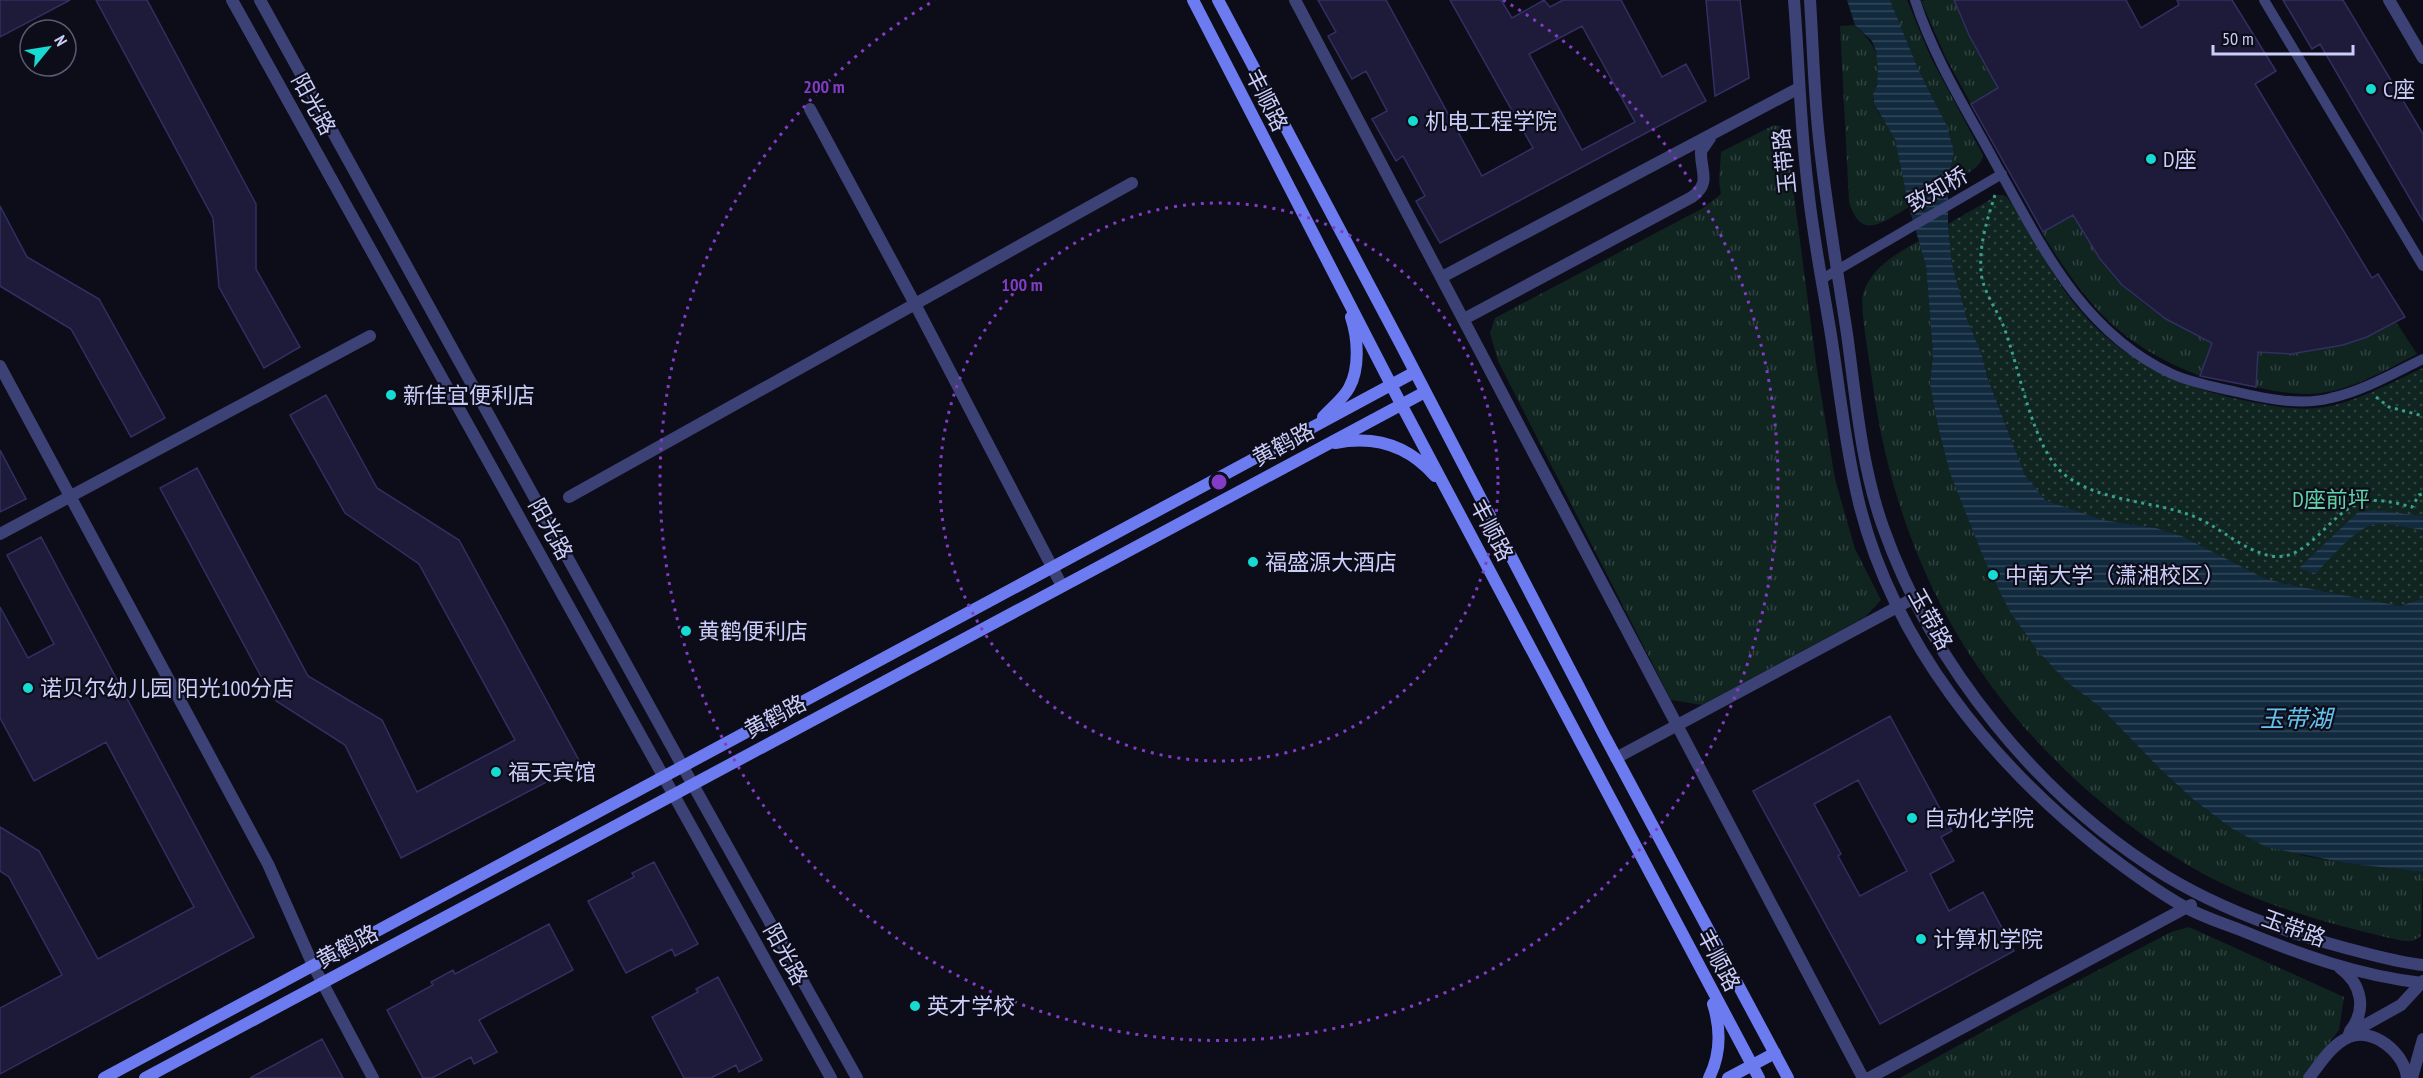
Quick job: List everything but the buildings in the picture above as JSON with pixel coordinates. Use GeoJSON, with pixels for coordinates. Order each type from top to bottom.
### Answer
{"type":"FeatureCollection","features":[{"type":"Feature","properties":{"kind":"main road","name":"丰顺路"},"geometry":{"type":"LineString","coordinates":[[1192,0],[1401,404],[1759,1078]]}},
{"type":"Feature","properties":{"kind":"main road"},"geometry":{"type":"LineString","coordinates":[[1218,0],[1616,758],[1788,1078]]}},
{"type":"Feature","properties":{"kind":"main road"},"geometry":{"type":"LineString","coordinates":[[1296,436],[1320,419],[1349,388],[1354,370],[1356,331],[1341,287]]}},
{"type":"Feature","properties":{"kind":"main road"},"geometry":{"type":"LineString","coordinates":[[104,1078],[1415,372]]}},
{"type":"Feature","properties":{"kind":"main road","name":"黄鹤路"},"geometry":{"type":"LineString","coordinates":[[145,1078],[1425,392]]}},
{"type":"Feature","properties":{"kind":"main road"},"geometry":{"type":"LineString","coordinates":[[1304,456],[1336,442],[1364,439],[1388,443],[1410,453],[1427,467],[1449,495]]}},
{"type":"Feature","properties":{"kind":"main road"},"geometry":{"type":"LineString","coordinates":[[1700,970],[1718,1021],[1718,1047],[1715,1066],[1709,1078]]}},
{"type":"Feature","properties":{"kind":"main road"},"geometry":{"type":"LineString","coordinates":[[1728,1078],[1775,1053]]}},
{"type":"Feature","properties":{"kind":"street","name":"阳光路"},"geometry":{"type":"LineString","coordinates":[[232,0],[831,1078]]}},
{"type":"Feature","properties":{"kind":"street","name":"阳光路"},"geometry":{"type":"LineString","coordinates":[[260,0],[857,1078]]}},
{"type":"Feature","properties":{"kind":"street"},"geometry":{"type":"LineString","coordinates":[[1294,0],[1442,277],[1675,726],[1863,1078]]}},
{"type":"Feature","properties":{"kind":"street","name":"玉带路"},"geometry":{"type":"LineString","coordinates":[[1794,0],[1807,185],[1839,403],[1859,500],[1878,558],[1898,607],[1924,654],[1959,706],[2039,796],[2109,855],[2148,884],[2186,908],[2290,951],[2392,980],[2422,982]]}},
{"type":"Feature","properties":{"kind":"street"},"geometry":{"type":"LineString","coordinates":[[1810,0],[1818,135],[1859,427],[1869,478],[1882,525],[1900,572],[1959,675],[2019,752],[2047,781],[2089,819],[2166,876],[2263,923],[2308,938],[2400,962],[2423,965]]}},
{"type":"Feature","properties":{"kind":"street"},"geometry":{"type":"LineString","coordinates":[[2389,0],[2423,58]]}},
{"type":"Feature","properties":{"kind":"street"},"geometry":{"type":"LineString","coordinates":[[1442,277],[1799,88]]}},
{"type":"Feature","properties":{"kind":"street"},"geometry":{"type":"LineString","coordinates":[[810,109],[1062,586]]}},
{"type":"Feature","properties":{"kind":"street"},"geometry":{"type":"LineString","coordinates":[[1464,319],[1692,197],[1703,186],[1701,151],[1710,138],[1718,132]]}},
{"type":"Feature","properties":{"kind":"street"},"geometry":{"type":"LineString","coordinates":[[1673,156],[1688,152],[1699,160],[1702,167]]}},
{"type":"Feature","properties":{"kind":"street"},"geometry":{"type":"LineString","coordinates":[[569,497],[1132,183]]}},
{"type":"Feature","properties":{"kind":"street"},"geometry":{"type":"LineString","coordinates":[[0,534],[370,336]]}},
{"type":"Feature","properties":{"kind":"street"},"geometry":{"type":"LineString","coordinates":[[0,366],[268,864],[313,965],[373,1078]]}},
{"type":"Feature","properties":{"kind":"street"},"geometry":{"type":"LineString","coordinates":[[1616,758],[1914,598]]}},
{"type":"Feature","properties":{"kind":"street"},"geometry":{"type":"LineString","coordinates":[[1869,1078],[2206,897]]}},
{"type":"Feature","properties":{"kind":"street"},"geometry":{"type":"LineString","coordinates":[[2400,962],[2423,958]]}},
{"type":"Feature","properties":{"kind":"street"},"geometry":{"type":"LineString","coordinates":[[2309,1078],[2356,1023],[2361,1004],[2355,984],[2349,976],[2334,965]]}},
{"type":"Feature","properties":{"kind":"street"},"geometry":{"type":"LineString","coordinates":[[2334,1046],[2352,1032],[2401,1005],[2422,982]]}},
{"type":"Feature","properties":{"kind":"street"},"geometry":{"type":"LineString","coordinates":[[2334,1046],[2355,1036],[2362,1035],[2375,1039],[2388,1046],[2402,1059],[2407,1078]]}},
{"type":"Feature","properties":{"kind":"street"},"geometry":{"type":"LineString","coordinates":[[2412,1078],[2423,1039]]}},
{"type":"Feature","properties":{"kind":"street"},"geometry":{"type":"LineString","coordinates":[[2418,1078],[2423,1071]]}},
{"type":"Feature","properties":{"kind":"lane"},"geometry":{"type":"LineString","coordinates":[[1915,0],[1937,56],[2048,257],[2077,299],[2102,326],[2148,360],[2172,374],[2198,382],[2276,399],[2296,401],[2323,400],[2367,385],[2423,359]]}},
{"type":"Feature","properties":{"kind":"lane"},"geometry":{"type":"LineString","coordinates":[[2264,0],[2423,266]]}},
{"type":"Feature","properties":{"kind":"lane","name":"致知桥"},"geometry":{"type":"LineString","coordinates":[[1822,279],[2002,174]]}},
{"type":"Feature","properties":{"kind":"path"},"geometry":{"type":"LineString","coordinates":[[2002,174],[1987,217],[1981,253],[1983,284],[2003,325],[2034,425],[2047,452],[2063,474],[2083,487],[2103,494],[2190,515],[2228,537],[2271,556],[2284,555],[2299,549],[2352,506],[2373,501],[2412,507],[2419,495],[2423,494]]}},
{"type":"Feature","properties":{"kind":"path"},"geometry":{"type":"LineString","coordinates":[[2367,385],[2378,399],[2389,407],[2423,416]]}},
{"type":"Feature","properties":{"kind":"green space"},"geometry":{"type":"Polygon","coordinates":[[[1890,0],[1907,0],[1930,56],[1983,155],[1979,165],[1974,169],[1948,183],[1954,151],[1947,126],[1919,71],[1890,0]]]}},
{"type":"Feature","properties":{"kind":"green space"},"geometry":{"type":"Polygon","coordinates":[[[1955,0],[1960,17],[1998,88],[1971,104],[1945,56],[1921,1],[1955,0]]]}},
{"type":"Feature","properties":{"kind":"green space"},"geometry":{"type":"Polygon","coordinates":[[[1855,25],[1876,52],[1879,67],[1873,101],[1898,147],[1909,207],[1882,223],[1874,225],[1860,222],[1849,202],[1840,26],[1855,25]]]}},
{"type":"Feature","properties":{"kind":"green space"},"geometry":{"type":"Polygon","coordinates":[[[1774,125],[1785,127],[1817,370],[1835,479],[1855,549],[1881,600],[1865,617],[1702,705],[1671,700],[1498,361],[1490,333],[1495,318],[1703,208],[1721,194],[1719,182],[1721,152],[1774,125]]]}},
{"type":"Feature","properties":{"kind":"green space","name":"D座前坪"},"geometry":{"type":"Polygon","coordinates":[[[1998,195],[2007,197],[2058,281],[2096,328],[2137,360],[2182,382],[2232,398],[2280,407],[2310,409],[2357,398],[2423,368],[2423,598],[2400,606],[2286,584],[2264,578],[2182,536],[2156,528],[2103,520],[2045,500],[2025,475],[1967,319],[1952,264],[1948,224],[1998,195]]]}},
{"type":"Feature","properties":{"kind":"green space"},"geometry":{"type":"Polygon","coordinates":[[[2073,215],[2099,258],[2136,297],[2165,318],[2212,343],[2200,376],[2172,364],[2126,336],[2107,319],[2074,281],[2042,233],[2073,215]]]}},
{"type":"Feature","properties":{"kind":"green space"},"geometry":{"type":"Polygon","coordinates":[[[1920,240],[1926,266],[1933,354],[1930,384],[1969,519],[1984,559],[2068,683],[2100,707],[2160,769],[2195,801],[2231,828],[2304,856],[2423,872],[2421,936],[2413,941],[2404,941],[2295,912],[2232,888],[2177,859],[2143,836],[2095,797],[2051,756],[2011,712],[1976,665],[1947,616],[1922,564],[1901,509],[1885,452],[1864,326],[1863,294],[1872,276],[1886,262],[1920,240]]]}},
{"type":"Feature","properties":{"kind":"green space"},"geometry":{"type":"Polygon","coordinates":[[[2396,322],[2417,354],[2378,374],[2350,386],[2321,393],[2294,393],[2256,387],[2258,352],[2296,352],[2329,347],[2362,337],[2396,322]]]}},
{"type":"Feature","properties":{"kind":"green space"},"geometry":{"type":"Polygon","coordinates":[[[2189,927],[2344,997],[2339,1030],[2302,1078],[1900,1078],[2018,1012],[2171,932],[2189,927]]]}},
{"type":"Feature","properties":{"kind":"water","name":"玉带湖"},"geometry":{"type":"Polygon","coordinates":[[[1847,0],[1890,0],[1919,71],[1947,126],[1954,151],[1948,183],[1948,225],[1952,264],[1967,319],[2025,475],[2045,500],[2103,520],[2156,528],[2182,536],[2264,578],[2286,584],[2400,606],[2423,598],[2423,872],[2345,863],[2266,847],[2231,828],[2195,801],[2160,769],[2100,707],[2068,683],[2037,650],[2009,610],[1984,559],[1950,473],[1930,384],[1933,354],[1926,266],[1909,207],[1895,139],[1874,104],[1873,94],[1877,85],[1878,69],[1876,51],[1872,41],[1855,25],[1847,0]]]}},
{"type":"Feature","properties":{"kind":"water"},"geometry":{"type":"Polygon","coordinates":[[[2373,510],[2423,516],[2423,530],[2392,525],[2372,525],[2354,535],[2315,574],[2299,568],[2357,513],[2373,510]]]}},
{"type":"Feature","properties":{"kind":"place","name":"C座"},"geometry":{"type":"Point","coordinates":[2371,89]}},
{"type":"Feature","properties":{"kind":"place","name":"机电工程学院"},"geometry":{"type":"Point","coordinates":[1413,121]}},
{"type":"Feature","properties":{"kind":"place","name":"D座"},"geometry":{"type":"Point","coordinates":[2151,159]}},
{"type":"Feature","properties":{"kind":"place","name":"新佳宜便利店"},"geometry":{"type":"Point","coordinates":[391,395]}},
{"type":"Feature","properties":{"kind":"place","name":"福盛源大酒店"},"geometry":{"type":"Point","coordinates":[1253,562]}},
{"type":"Feature","properties":{"kind":"place","name":"中南大学（潇湘校区）"},"geometry":{"type":"Point","coordinates":[1993,575]}},
{"type":"Feature","properties":{"kind":"place","name":"黄鹤便利店"},"geometry":{"type":"Point","coordinates":[686,631]}},
{"type":"Feature","properties":{"kind":"place","name":"诺贝尔幼儿园 阳光100分店"},"geometry":{"type":"Point","coordinates":[28,688]}},
{"type":"Feature","properties":{"kind":"place","name":"福天宾馆"},"geometry":{"type":"Point","coordinates":[496,772]}},
{"type":"Feature","properties":{"kind":"place","name":"自动化学院"},"geometry":{"type":"Point","coordinates":[1912,818]}},
{"type":"Feature","properties":{"kind":"place","name":"计算机学院"},"geometry":{"type":"Point","coordinates":[1921,939]}},
{"type":"Feature","properties":{"kind":"place","name":"英才学校"},"geometry":{"type":"Point","coordinates":[915,1006]}}]}
